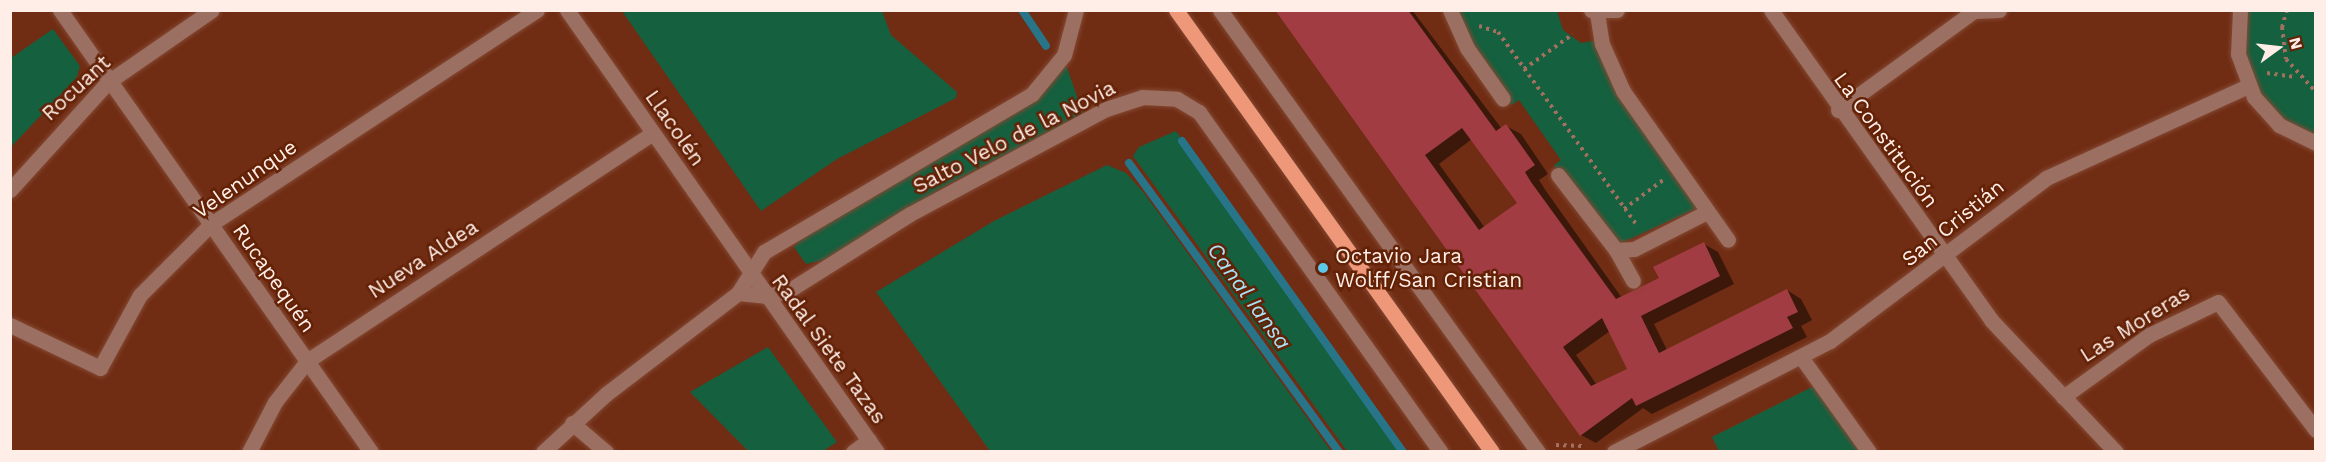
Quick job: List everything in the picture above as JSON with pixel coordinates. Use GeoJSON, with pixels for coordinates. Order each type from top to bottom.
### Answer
{"type":"FeatureCollection","features":[{"type":"Feature","properties":{"kind":"main road"},"geometry":{"type":"LineString","coordinates":[[1176,10],[1492,452]]}},
{"type":"Feature","properties":{"kind":"street","name":"Rucapequén"},"geometry":{"type":"LineString","coordinates":[[60,10],[108,82],[371,452]]}},
{"type":"Feature","properties":{"kind":"street","name":"Rocuant"},"geometry":{"type":"LineString","coordinates":[[10,190],[108,82],[212,10]]}},
{"type":"Feature","properties":{"kind":"street","name":"Velenunque"},"geometry":{"type":"LineString","coordinates":[[10,325],[100,368],[140,295],[211,224],[537,10]]}},
{"type":"Feature","properties":{"kind":"street","name":"Llacolén"},"geometry":{"type":"LineString","coordinates":[[567,10],[748,272]]}},
{"type":"Feature","properties":{"kind":"street","name":"Salto Velo de la Novia"},"geometry":{"type":"LineString","coordinates":[[543,452],[572,423],[738,293],[748,272],[764,252],[848,198],[1032,94],[1060,63],[1076,10]]}},
{"type":"Feature","properties":{"kind":"street"},"geometry":{"type":"LineString","coordinates":[[1220,10],[1538,452]]}},
{"type":"Feature","properties":{"kind":"street"},"geometry":{"type":"LineString","coordinates":[[1450,10],[1467,48],[1503,99]]}},
{"type":"Feature","properties":{"kind":"street"},"geometry":{"type":"LineString","coordinates":[[1617,10],[1594,12],[1611,68],[1676,170],[1728,240]]}},
{"type":"Feature","properties":{"kind":"street","name":"La Constitución"},"geometry":{"type":"LineString","coordinates":[[1772,10],[1838,110],[2005,337],[2116,452]]}},
{"type":"Feature","properties":{"kind":"street"},"geometry":{"type":"LineString","coordinates":[[1838,110],[1974,11],[1999,10]]}},
{"type":"Feature","properties":{"kind":"street"},"geometry":{"type":"LineString","coordinates":[[2240,10],[2236,39],[2248,86],[2270,117],[2316,143]]}},
{"type":"Feature","properties":{"kind":"street","name":"San Cristián"},"geometry":{"type":"LineString","coordinates":[[1614,452],[1801,357],[1914,282],[1943,255],[2046,178],[2248,86]]}},
{"type":"Feature","properties":{"kind":"street","name":"Salto Velo de la Novia"},"geometry":{"type":"LineString","coordinates":[[738,293],[765,296],[788,291],[910,214],[1106,109],[1142,97],[1177,99],[1199,112],[1441,452]]}},
{"type":"Feature","properties":{"kind":"street","name":"Nueva Aldea"},"geometry":{"type":"LineString","coordinates":[[249,452],[275,402],[307,361],[653,133]]}},
{"type":"Feature","properties":{"kind":"street"},"geometry":{"type":"LineString","coordinates":[[1558,175],[1616,250],[1633,281]]}},
{"type":"Feature","properties":{"kind":"street"},"geometry":{"type":"LineString","coordinates":[[1616,250],[1648,242],[1707,212]]}},
{"type":"Feature","properties":{"kind":"street","name":"Radal Siete Tazas"},"geometry":{"type":"LineString","coordinates":[[748,272],[873,446]]}},
{"type":"Feature","properties":{"kind":"street","name":"Las Moreras"},"geometry":{"type":"LineString","coordinates":[[2063,397],[2149,335],[2218,302],[2316,430]]}},
{"type":"Feature","properties":{"kind":"street"},"geometry":{"type":"LineString","coordinates":[[1801,357],[1869,452]]}},
{"type":"Feature","properties":{"kind":"street"},"geometry":{"type":"LineString","coordinates":[[572,423],[606,452]]}},
{"type":"Feature","properties":{"kind":"street"},"geometry":{"type":"LineString","coordinates":[[853,452],[873,446]]}},
{"type":"Feature","properties":{"kind":"path"},"geometry":{"type":"LineString","coordinates":[[2287,10],[2282,27],[2286,59],[2316,92]]}},
{"type":"Feature","properties":{"kind":"path"},"geometry":{"type":"LineString","coordinates":[[1467,22],[1498,32],[1648,242]]}},
{"type":"Feature","properties":{"kind":"path"},"geometry":{"type":"LineString","coordinates":[[1524,69],[1573,34]]}},
{"type":"Feature","properties":{"kind":"path"},"geometry":{"type":"LineString","coordinates":[[1624,208],[1676,170]]}},
{"type":"Feature","properties":{"kind":"green space"},"geometry":{"type":"Polygon","coordinates":[[[622,11],[882,11],[891,35],[957,92],[956,98],[837,159],[761,211],[622,11]]]}},
{"type":"Feature","properties":{"kind":"green space"},"geometry":{"type":"Polygon","coordinates":[[[1557,11],[1563,30],[1581,43],[1599,40],[1700,207],[1619,244],[1558,172],[1554,165],[1561,160],[1519,100],[1512,105],[1506,99],[1471,50],[1455,12],[1557,11]]]}},
{"type":"Feature","properties":{"kind":"green space"},"geometry":{"type":"Polygon","coordinates":[[[2247,11],[2315,11],[2315,136],[2283,119],[2260,93],[2245,53],[2247,11]]]}},
{"type":"Feature","properties":{"kind":"green space"},"geometry":{"type":"Polygon","coordinates":[[[53,29],[80,66],[77,77],[11,147],[11,58],[53,29]]]}},
{"type":"Feature","properties":{"kind":"green space"},"geometry":{"type":"Polygon","coordinates":[[[1062,53],[1083,114],[940,189],[824,260],[806,264],[794,247],[806,231],[995,124],[1062,53]]]}},
{"type":"Feature","properties":{"kind":"green space"},"geometry":{"type":"Polygon","coordinates":[[[1176,131],[1403,451],[1347,451],[1133,156],[1139,147],[1176,131]]]}},
{"type":"Feature","properties":{"kind":"green space"},"geometry":{"type":"Polygon","coordinates":[[[1107,165],[1126,173],[1144,193],[1331,451],[990,451],[876,292],[994,221],[1107,165]]]}},
{"type":"Feature","properties":{"kind":"green space"},"geometry":{"type":"Polygon","coordinates":[[[768,347],[837,442],[823,451],[748,451],[690,392],[768,347]]]}},
{"type":"Feature","properties":{"kind":"green space"},"geometry":{"type":"Polygon","coordinates":[[[1814,386],[1861,451],[1719,451],[1712,437],[1814,386]]]}},
{"type":"Feature","properties":{"kind":"building"},"geometry":{"type":"Polygon","coordinates":[[[1275,10],[1408,10],[1496,131],[1506,124],[1535,165],[1525,172],[1531,182],[1616,299],[1659,278],[1653,267],[1704,242],[1720,276],[1641,316],[1659,353],[1787,289],[1798,312],[1787,317],[1793,328],[1636,406],[1632,398],[1580,436],[1275,10]],[[1462,128],[1425,155],[1479,230],[1517,203],[1462,128]],[[1602,318],[1563,347],[1591,386],[1627,369],[1602,318]]]}},
{"type":"Feature","properties":{"kind":"waterway","name":"Canal Iansa"},"geometry":{"type":"LineString","coordinates":[[1022,10],[1046,46]]}},
{"type":"Feature","properties":{"kind":"waterway"},"geometry":{"type":"LineString","coordinates":[[1182,141],[1403,452]]}},
{"type":"Feature","properties":{"kind":"waterway","name":"Canal Iansa"},"geometry":{"type":"LineString","coordinates":[[1129,163],[1339,452]]}},
{"type":"Feature","properties":{"kind":"place","name":"Octavio Jara Wolff/San Cristian"},"geometry":{"type":"Point","coordinates":[1323,268]}}]}
